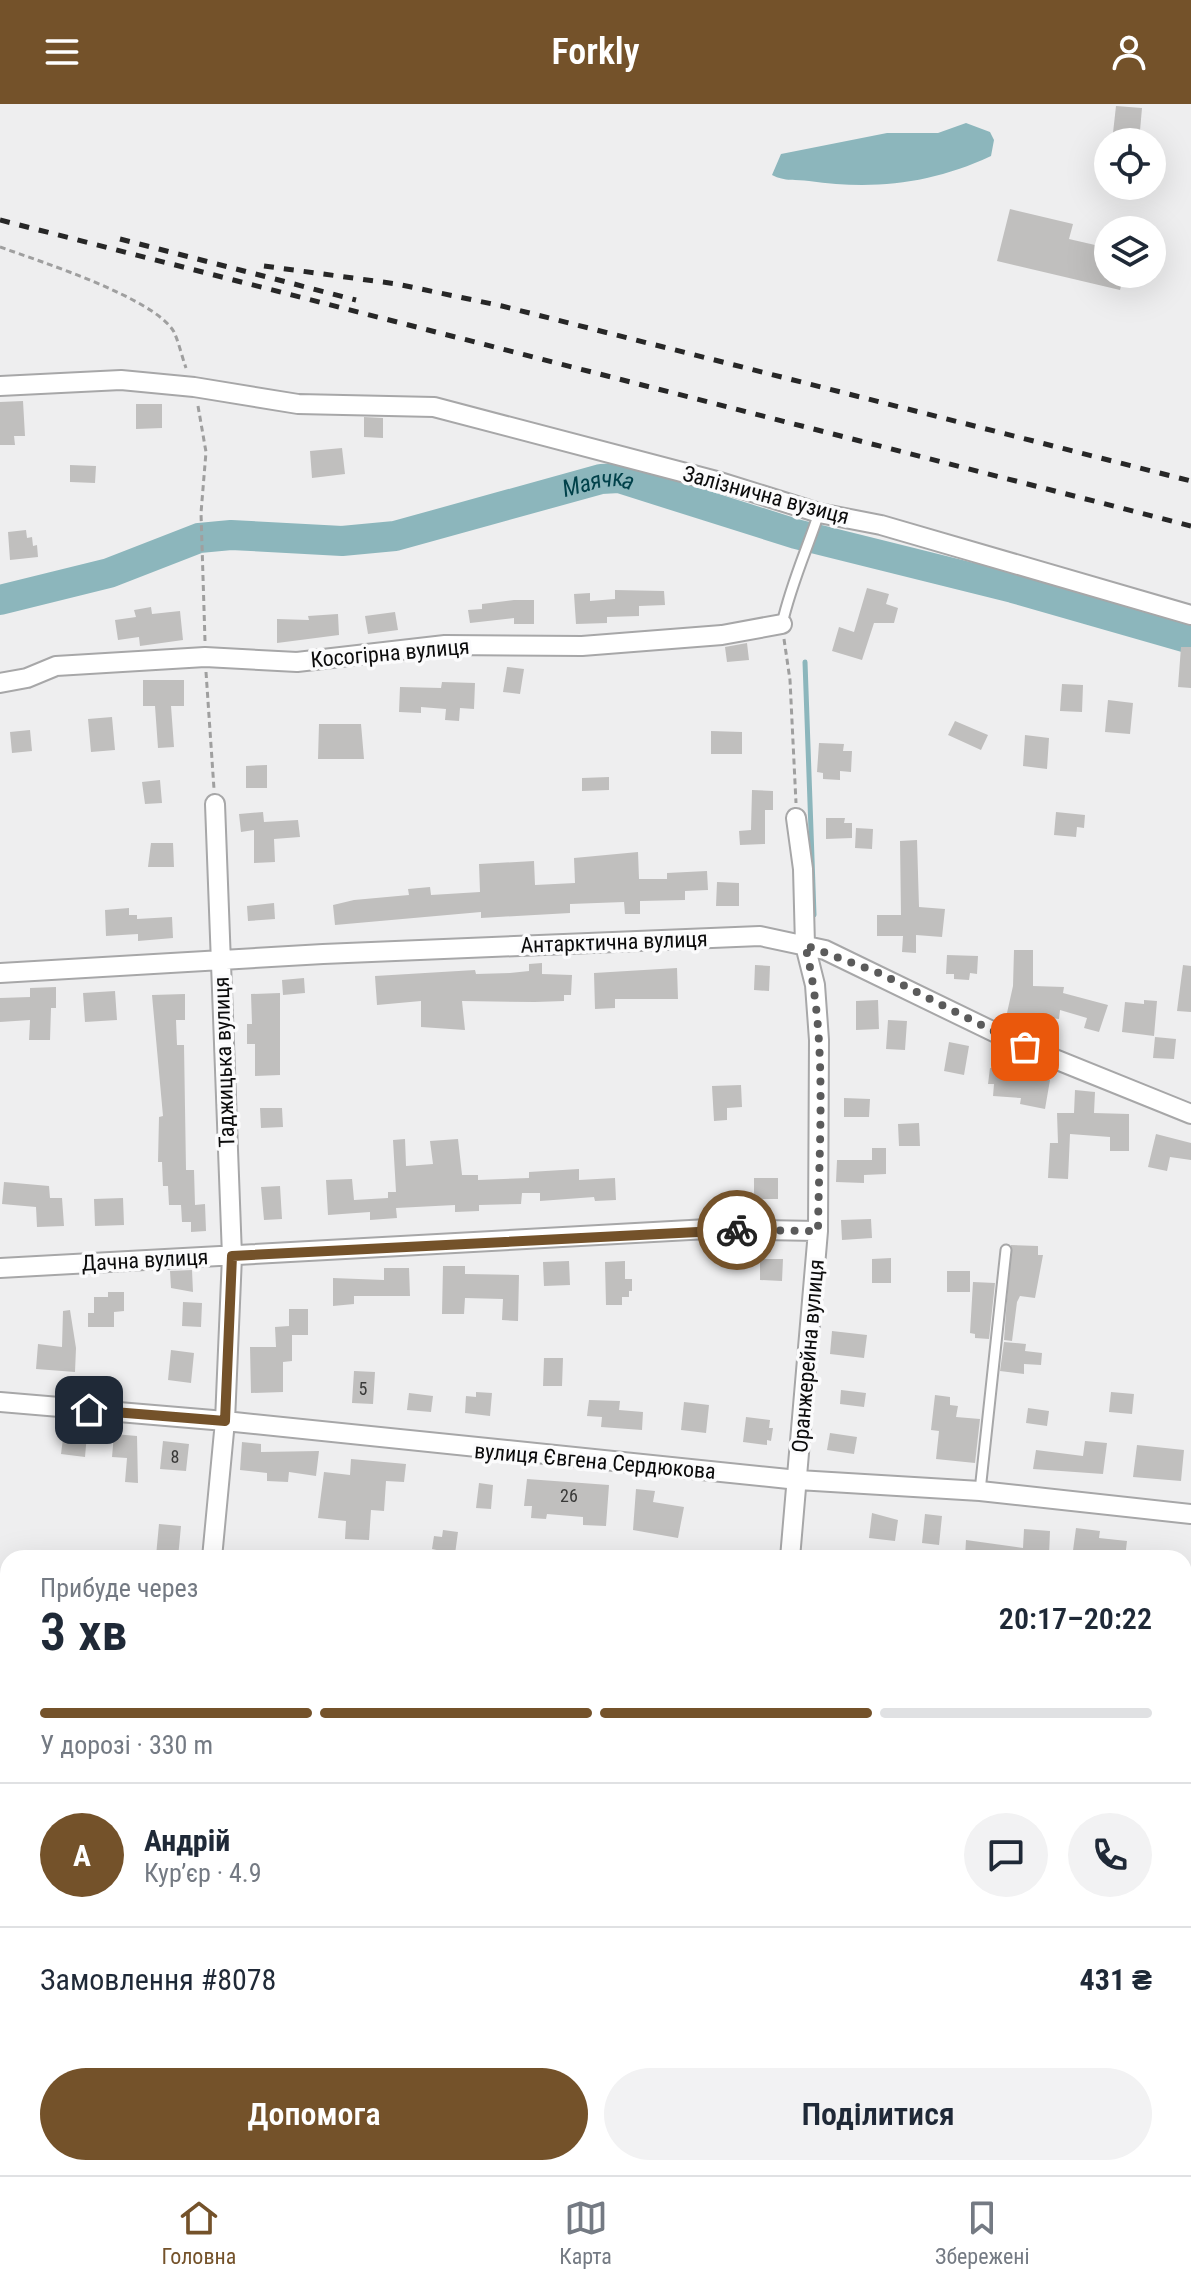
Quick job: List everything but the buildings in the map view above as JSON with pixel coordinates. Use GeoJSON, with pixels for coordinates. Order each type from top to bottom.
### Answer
{"type":"FeatureCollection","features":[{"type":"Feature","properties":{"kind":"street","name":"Залізнична вузиця"},"geometry":{"type":"LineString","coordinates":[[0,386],[121,380],[194,387],[298,404],[434,407],[720,482],[817,519],[881,525],[1191,615]]}},
{"type":"Feature","properties":{"kind":"street","name":"Косогірна вулиця"},"geometry":{"type":"LineString","coordinates":[[0,683],[27,678],[56,666],[205,657],[297,662],[445,645],[582,646],[722,635],[782,624]]}},
{"type":"Feature","properties":{"kind":"street","name":"Таджицька вулиця"},"geometry":{"type":"LineString","coordinates":[[213,1550],[225,1421],[232,1256],[215,804]]}},
{"type":"Feature","properties":{"kind":"street","name":"Оранжерейна вулиця"},"geometry":{"type":"LineString","coordinates":[[791,1550],[818,1231],[819,1040],[815,985],[805,945],[803,869],[796,818]]}},
{"type":"Feature","properties":{"kind":"street","name":"Антарктична вулиця"},"geometry":{"type":"LineString","coordinates":[[0,973],[760,936],[805,945],[879,973],[1025,1047],[1191,1114]]}},
{"type":"Feature","properties":{"kind":"street","name":"Дачна вулиця"},"geometry":{"type":"LineString","coordinates":[[0,1268],[708,1229],[818,1231]]}},
{"type":"Feature","properties":{"kind":"street","name":"вулиця Євгена Сердюкова"},"geometry":{"type":"LineString","coordinates":[[0,1402],[225,1421],[444,1446],[798,1480],[980,1491],[1191,1514]]}},
{"type":"Feature","properties":{"kind":"lane"},"geometry":{"type":"LineString","coordinates":[[782,624],[793,575],[808,549],[817,519]]}},
{"type":"Feature","properties":{"kind":"lane"},"geometry":{"type":"LineString","coordinates":[[980,1491],[1006,1250]]}},
{"type":"Feature","properties":{"kind":"path"},"geometry":{"type":"LineString","coordinates":[[0,247],[68,272],[155,312],[173,331],[194,387],[206,452],[201,513],[205,657],[215,804]]}},
{"type":"Feature","properties":{"kind":"path"},"geometry":{"type":"LineString","coordinates":[[782,624],[790,680],[796,818]]}},
{"type":"Feature","properties":{"kind":"water"},"geometry":{"type":"Polygon","coordinates":[[[966,123],[990,132],[994,140],[991,156],[924,179],[856,185],[772,175],[781,154],[887,133],[938,133],[966,123]]]}},
{"type":"Feature","properties":{"kind":"waterway","name":"Маячка"},"geometry":{"type":"LineString","coordinates":[[0,600],[109,573],[199,538],[231,535],[342,541],[395,536],[601,479],[619,478],[796,534],[1013,588],[1191,639]]}},
{"type":"Feature","properties":{"kind":"waterway"},"geometry":{"type":"LineString","coordinates":[[805,662],[814,915]]}},
{"type":"Feature","properties":{"kind":"railway"},"geometry":{"type":"LineString","coordinates":[[0,220],[1191,526]]}},
{"type":"Feature","properties":{"kind":"railway"},"geometry":{"type":"LineString","coordinates":[[120,239],[356,300]]}},
{"type":"Feature","properties":{"kind":"railway"},"geometry":{"type":"LineString","coordinates":[[264,266],[397,284],[502,306],[1191,481]]}},
{"type":"Feature","properties":{"kind":"way so far"},"geometry":{"type":"LineString","coordinates":[[737,1230],[818,1231],[819,1040],[815,985],[805,945],[825,950],[879,973],[1025,1047]]}},
{"type":"Feature","properties":{"kind":"route"},"geometry":{"type":"LineString","coordinates":[[89,1410],[225,1421],[232,1256],[708,1229],[737,1230]]}}]}
